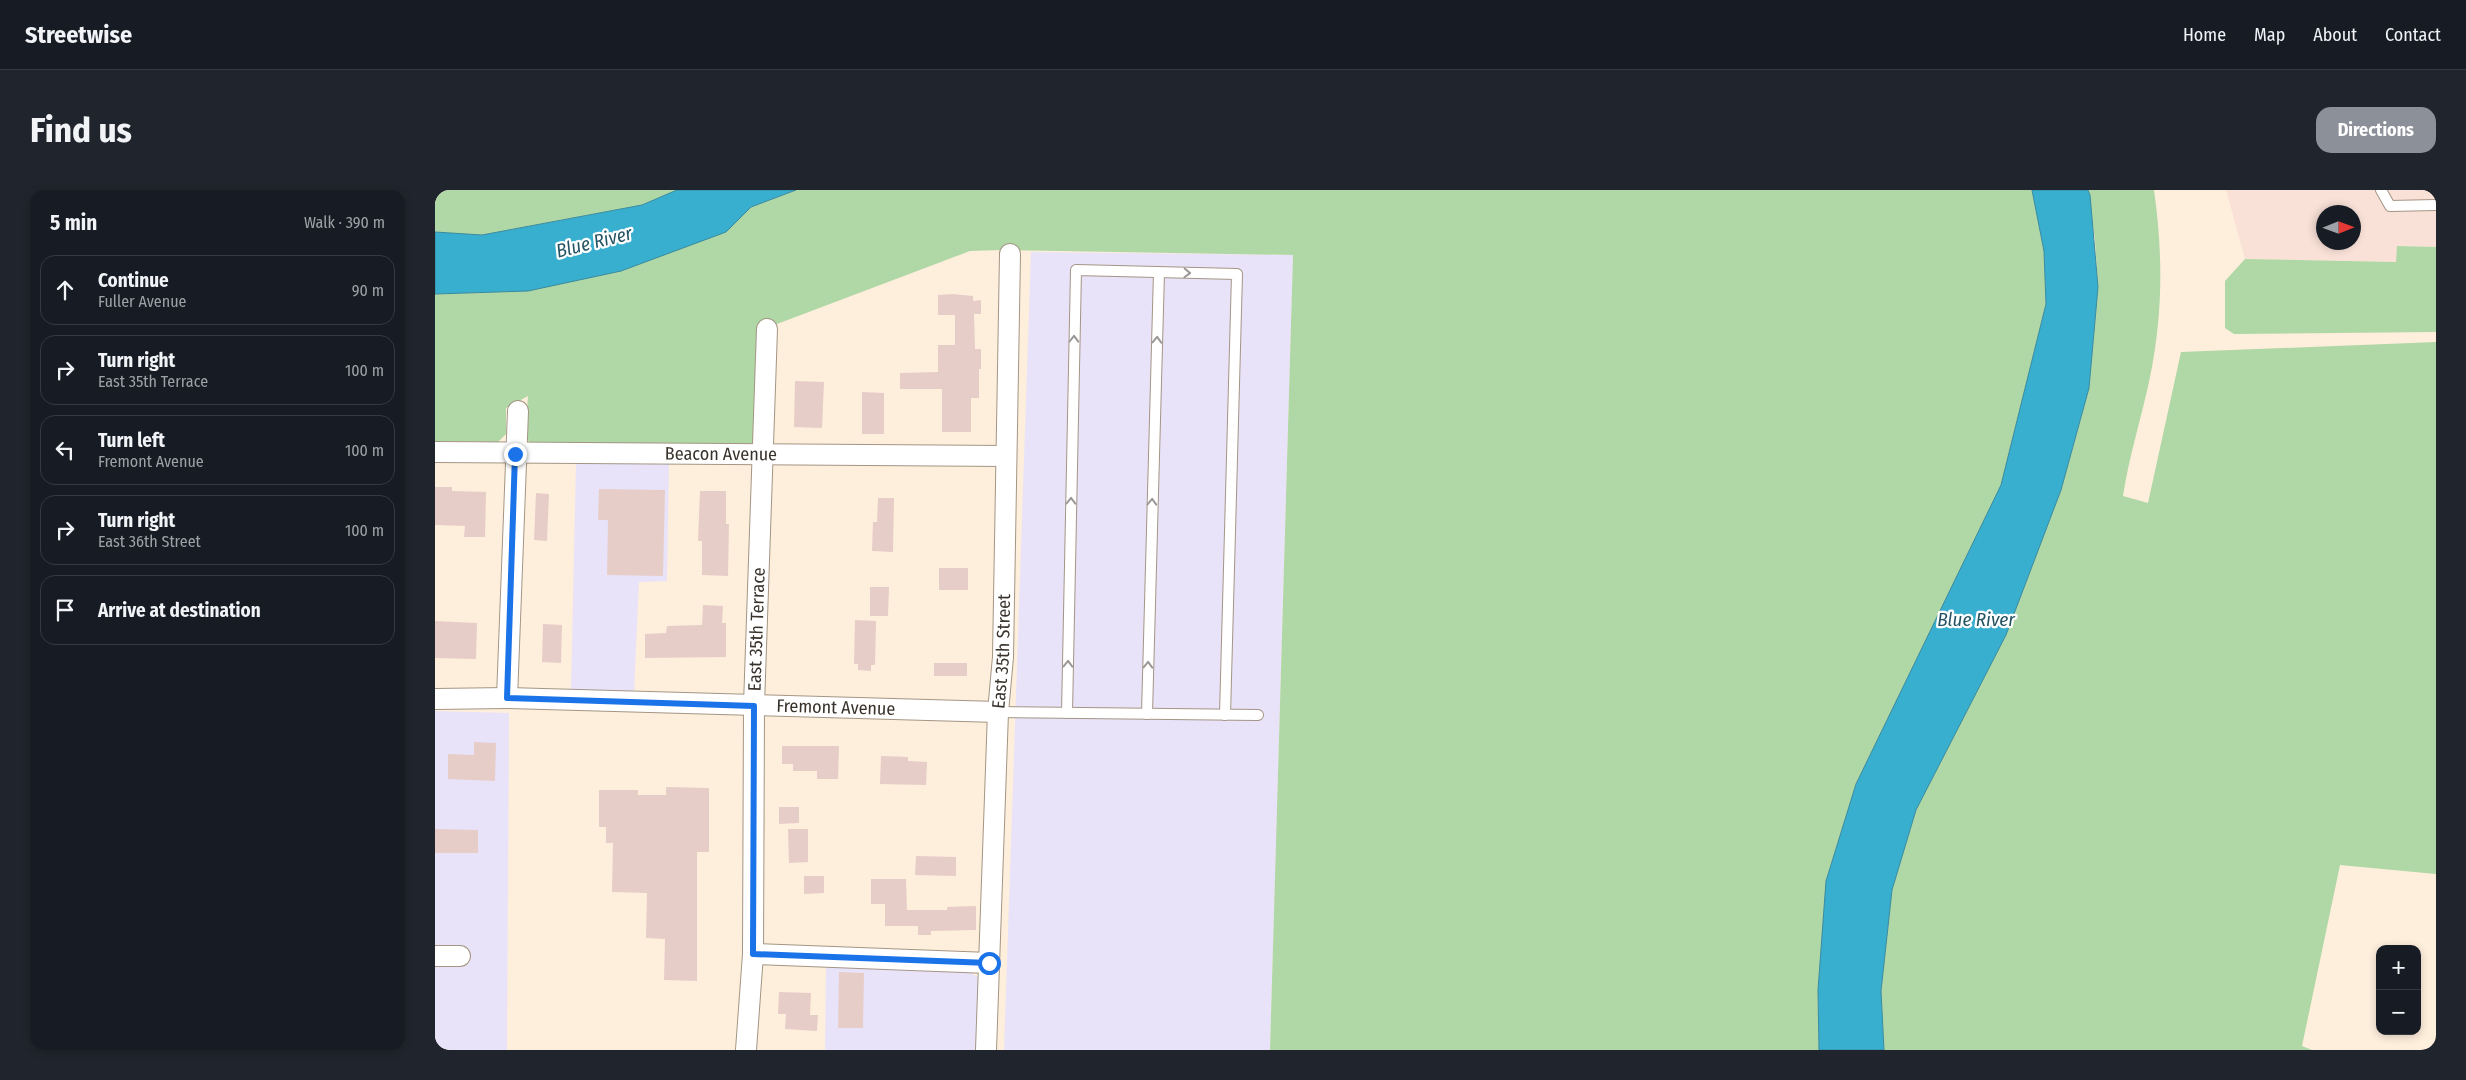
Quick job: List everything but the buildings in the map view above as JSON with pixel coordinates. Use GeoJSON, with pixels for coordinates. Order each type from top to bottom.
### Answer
{"type":"FeatureCollection","features":[{"type":"Feature","properties":{"kind":"street","name":"East 35th Street"},"geometry":{"type":"LineString","coordinates":[[986,1050],[998,712],[1003,656],[1010,254]]}},
{"type":"Feature","properties":{"kind":"street","name":"East 35th Terrace"},"geometry":{"type":"LineString","coordinates":[[746,1050],[753,954],[754,706],[767,329]]}},
{"type":"Feature","properties":{"kind":"street"},"geometry":{"type":"LineString","coordinates":[[507,698],[518,411]]}},
{"type":"Feature","properties":{"kind":"street","name":"Beacon Avenue"},"geometry":{"type":"LineString","coordinates":[[435,452],[1006,456]]}},
{"type":"Feature","properties":{"kind":"street","name":"Fremont Avenue"},"geometry":{"type":"LineString","coordinates":[[435,699],[507,698],[998,712]]}},
{"type":"Feature","properties":{"kind":"street"},"geometry":{"type":"LineString","coordinates":[[753,954],[989,963]]}},
{"type":"Feature","properties":{"kind":"street"},"geometry":{"type":"LineString","coordinates":[[435,956],[460,956]]}},
{"type":"Feature","properties":{"kind":"lane"},"geometry":{"type":"LineString","coordinates":[[2381,190],[2390,206],[2436,205]]}},
{"type":"Feature","properties":{"kind":"lane"},"geometry":{"type":"LineString","coordinates":[[1067,712],[1076,270],[1237,274],[1225,714]]}},
{"type":"Feature","properties":{"kind":"lane"},"geometry":{"type":"LineString","coordinates":[[1147,714],[1159,272]]}},
{"type":"Feature","properties":{"kind":"lane"},"geometry":{"type":"LineString","coordinates":[[998,712],[1258,715]]}},
{"type":"Feature","properties":{"kind":"shaded area"},"geometry":{"type":"Polygon","coordinates":[[[2226,190],[2436,190],[2436,247],[2397,246],[2397,262],[2245,259],[2226,190]]]}},
{"type":"Feature","properties":{"kind":"shaded area"},"geometry":{"type":"Polygon","coordinates":[[[1031,252],[1293,255],[1270,1050],[1004,1050],[1031,252]]]}},
{"type":"Feature","properties":{"kind":"shaded area"},"geometry":{"type":"Polygon","coordinates":[[[576,463],[669,463],[667,581],[639,582],[634,692],[571,691],[576,463]]]}},
{"type":"Feature","properties":{"kind":"shaded area"},"geometry":{"type":"Polygon","coordinates":[[[435,711],[509,713],[507,1050],[435,1050],[435,711]]]}},
{"type":"Feature","properties":{"kind":"shaded area"},"geometry":{"type":"Polygon","coordinates":[[[826,966],[971,973],[978,977],[981,987],[978,1050],[825,1050],[826,966]]]}},
{"type":"Feature","properties":{"kind":"green space"},"geometry":{"type":"Polygon","coordinates":[[[435,190],[677,190],[642,205],[482,235],[435,232],[435,190]]]}},
{"type":"Feature","properties":{"kind":"green space"},"geometry":{"type":"Polygon","coordinates":[[[796,190],[2032,190],[2044,251],[2046,304],[2001,486],[1856,784],[1826,881],[1818,990],[1819,1050],[1270,1050],[1293,255],[970,251],[777,324],[758,325],[755,437],[750,447],[532,444],[525,438],[528,396],[506,408],[506,434],[498,442],[435,441],[435,294],[528,291],[725,232],[751,207],[796,190]]]}},
{"type":"Feature","properties":{"kind":"green space"},"geometry":{"type":"Polygon","coordinates":[[[2088,190],[2154,190],[2157,214],[2160,284],[2157,330],[2150,377],[2123,496],[2148,503],[2181,352],[2436,342],[2436,874],[2340,865],[2302,1046],[2312,1050],[1884,1050],[1881,991],[1892,890],[1916,810],[2006,635],[2061,490],[2089,388],[2098,287],[2095,240],[2088,190]]]}},
{"type":"Feature","properties":{"kind":"green space"},"geometry":{"type":"Polygon","coordinates":[[[2397,246],[2436,247],[2436,332],[2234,334],[2225,328],[2225,281],[2245,259],[2396,262],[2397,246]]]}},
{"type":"Feature","properties":{"kind":"water","name":"Blue River"},"geometry":{"type":"Polygon","coordinates":[[[677,190],[796,190],[751,207],[726,232],[621,271],[528,291],[435,294],[435,232],[482,235],[642,205],[677,190]]]}},
{"type":"Feature","properties":{"kind":"water","name":"Blue River"},"geometry":{"type":"Polygon","coordinates":[[[2032,190],[2088,190],[2090,195],[2098,287],[2089,388],[2061,490],[2006,635],[1916,810],[1892,890],[1881,991],[1884,1050],[1819,1050],[1818,990],[1826,881],[1856,784],[2001,485],[2046,304],[2044,251],[2032,190]]]}},
{"type":"Feature","properties":{"kind":"route"},"geometry":{"type":"LineString","coordinates":[[515,454],[507,698],[754,706],[753,954],[989,963]]}}]}
